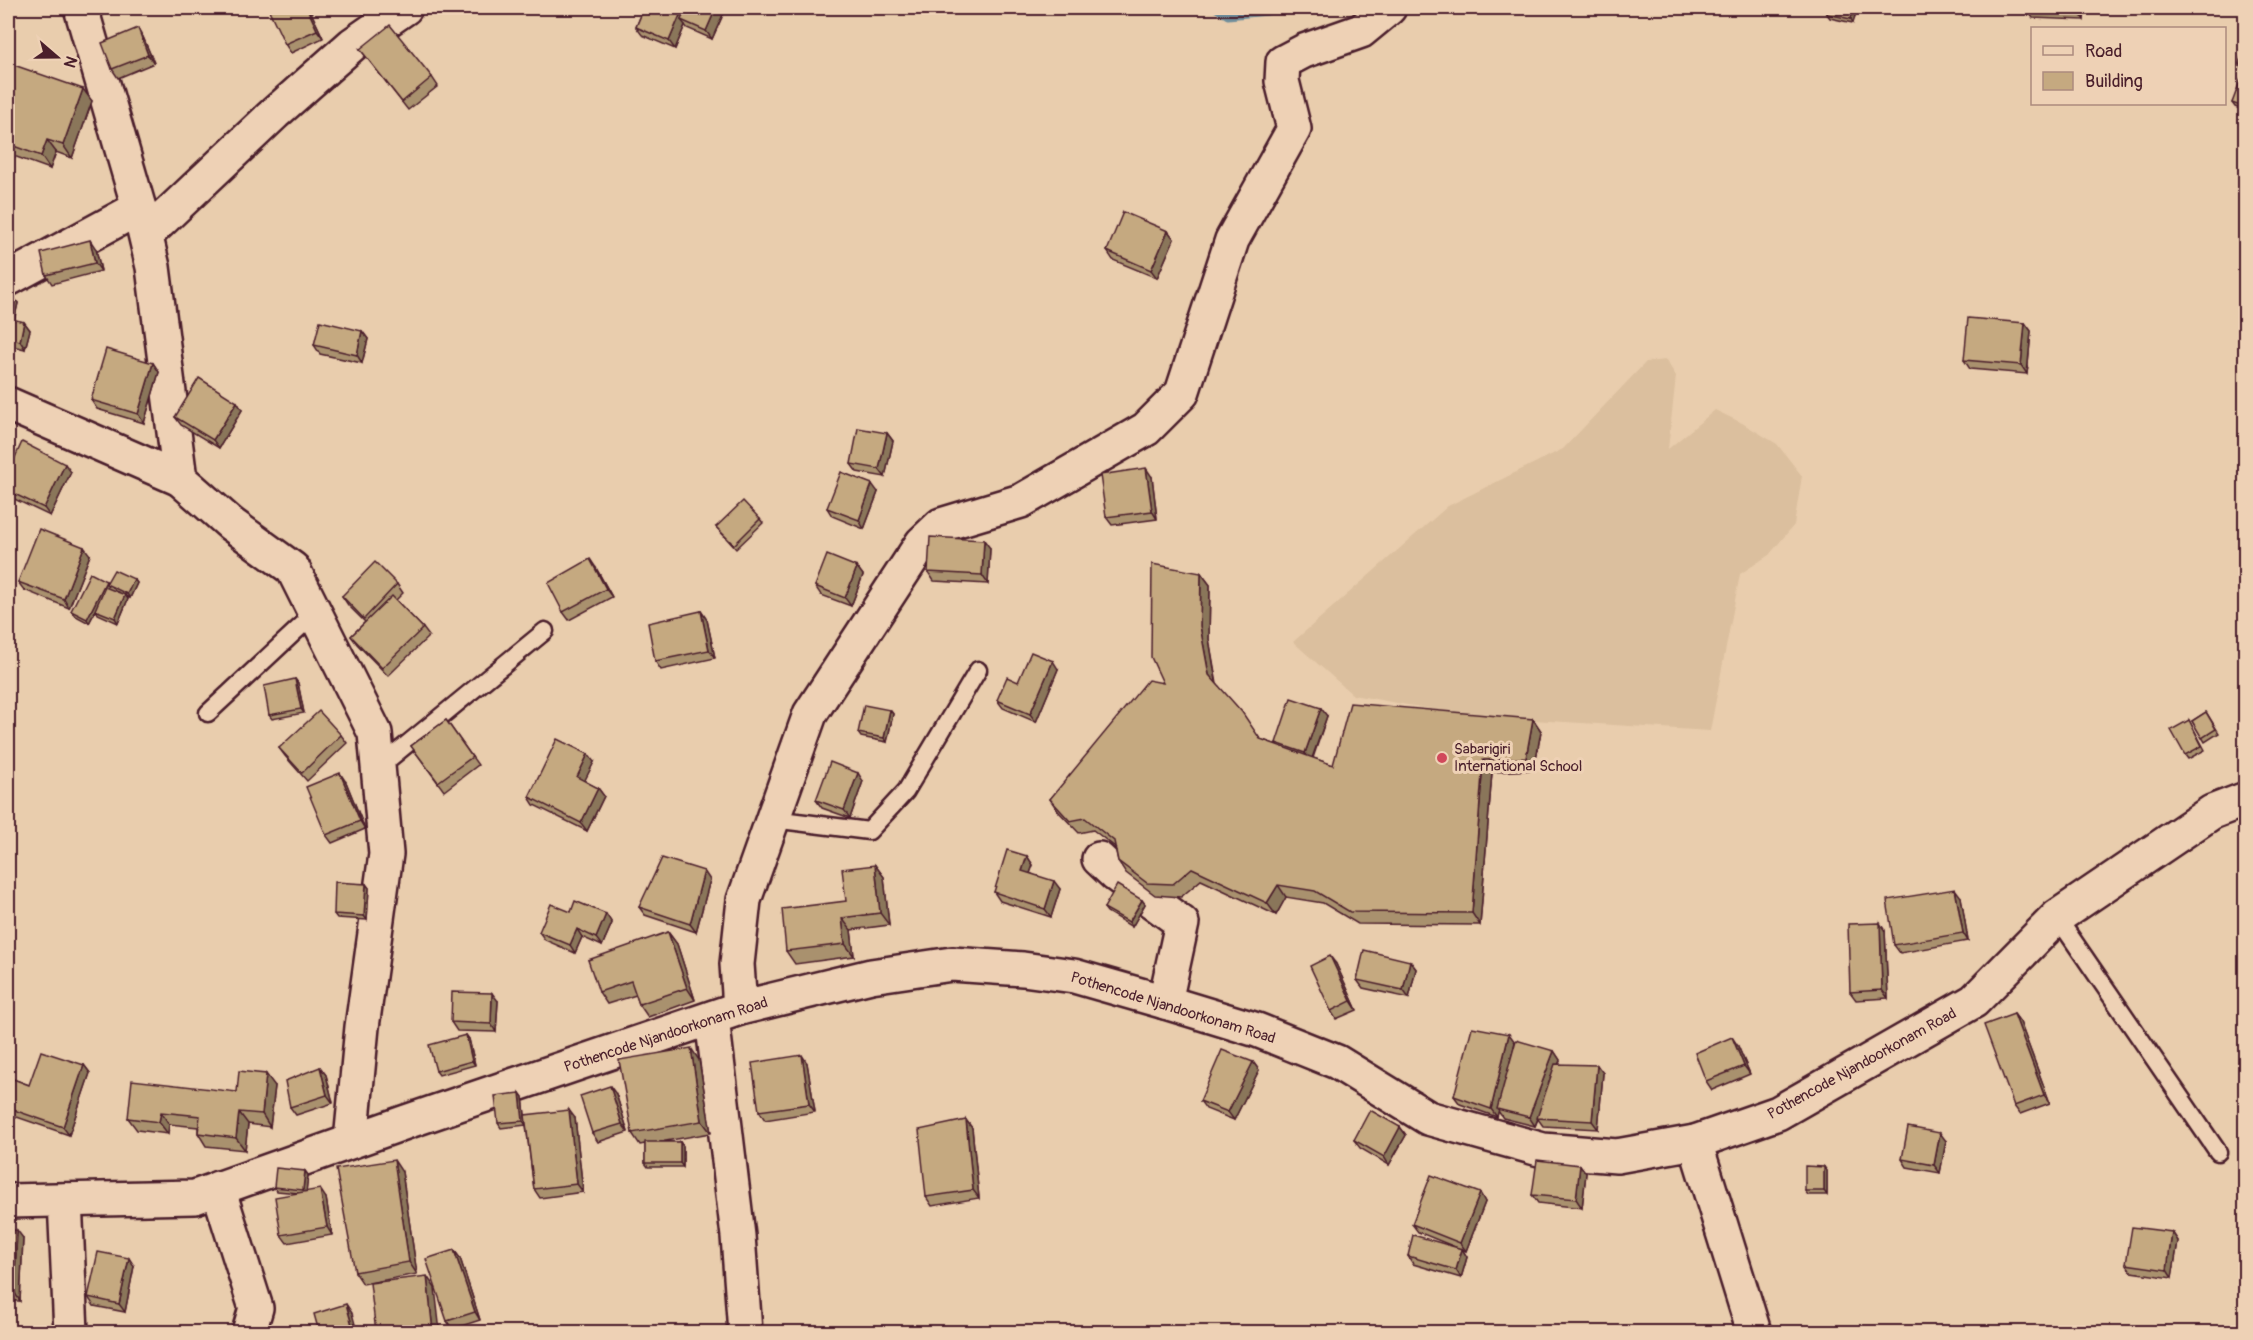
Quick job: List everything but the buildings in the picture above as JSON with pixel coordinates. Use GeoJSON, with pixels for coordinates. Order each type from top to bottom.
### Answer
{"type":"FeatureCollection","features":[{"type":"Feature","properties":{"kind":"street"},"geometry":{"type":"LineString","coordinates":[[81,8],[153,267],[180,479]]}},
{"type":"Feature","properties":{"kind":"street"},"geometry":{"type":"LineString","coordinates":[[8,279],[142,221],[275,113],[353,44],[405,8]]}},
{"type":"Feature","properties":{"kind":"street"},"geometry":{"type":"LineString","coordinates":[[745,1332],[735,1212],[726,1013],[737,964],[744,900],[810,714],[922,543],[941,525],[1021,501],[1146,429],[1182,393],[1232,240],[1294,129],[1282,81],[1283,62],[1304,51],[1361,31],[1389,8]]}},
{"type":"Feature","properties":{"kind":"street"},"geometry":{"type":"LineString","coordinates":[[8,404],[180,479],[231,524],[293,569],[375,733],[386,854],[362,1027],[351,1141]]}},
{"type":"Feature","properties":{"kind":"street","name":"Pothencode Njandoorkonam Road"},"geometry":{"type":"LineString","coordinates":[[8,1201],[195,1197],[351,1141],[726,1013],[871,976],[952,964],[1023,969],[1074,976],[1257,1030],[1336,1062],[1428,1118],[1543,1150],[1617,1156],[1695,1142],[1778,1113],[1974,1001],[2057,917],[2212,812],[2246,799]]}},
{"type":"Feature","properties":{"kind":"street"},"geometry":{"type":"LineString","coordinates":[[1099,859],[1116,875],[1182,923],[1165,1002]]}},
{"type":"Feature","properties":{"kind":"street"},"geometry":{"type":"LineString","coordinates":[[1695,1142],[1754,1332]]}},
{"type":"Feature","properties":{"kind":"street"},"geometry":{"type":"LineString","coordinates":[[218,1188],[256,1308],[249,1332]]}},
{"type":"Feature","properties":{"kind":"street"},"geometry":{"type":"LineString","coordinates":[[65,1200],[71,1332]]}},
{"type":"Feature","properties":{"kind":"lane"},"geometry":{"type":"LineString","coordinates":[[208,713],[315,613]]}},
{"type":"Feature","properties":{"kind":"lane"},"geometry":{"type":"LineString","coordinates":[[378,768],[544,632]]}},
{"type":"Feature","properties":{"kind":"lane"},"geometry":{"type":"LineString","coordinates":[[773,819],[869,831],[906,791],[978,670]]}},
{"type":"Feature","properties":{"kind":"lane"},"geometry":{"type":"LineString","coordinates":[[2057,917],[2218,1152]]}},
{"type":"Feature","properties":{"kind":"shaded area"},"geometry":{"type":"Polygon","coordinates":[[[1666,360],[1676,376],[1668,449],[1715,410],[1777,444],[1802,476],[1794,525],[1769,555],[1740,574],[1710,731],[1468,716],[1353,695],[1293,642],[1448,506],[1563,449],[1646,362],[1666,360]]]}},
{"type":"Feature","properties":{"kind":"waterway"},"geometry":{"type":"LineString","coordinates":[[1217,8],[1228,15],[1295,8]]}},
{"type":"Feature","properties":{"kind":"place","name":"Sabarigiri International School"},"geometry":{"type":"Point","coordinates":[1442,758]}}]}
